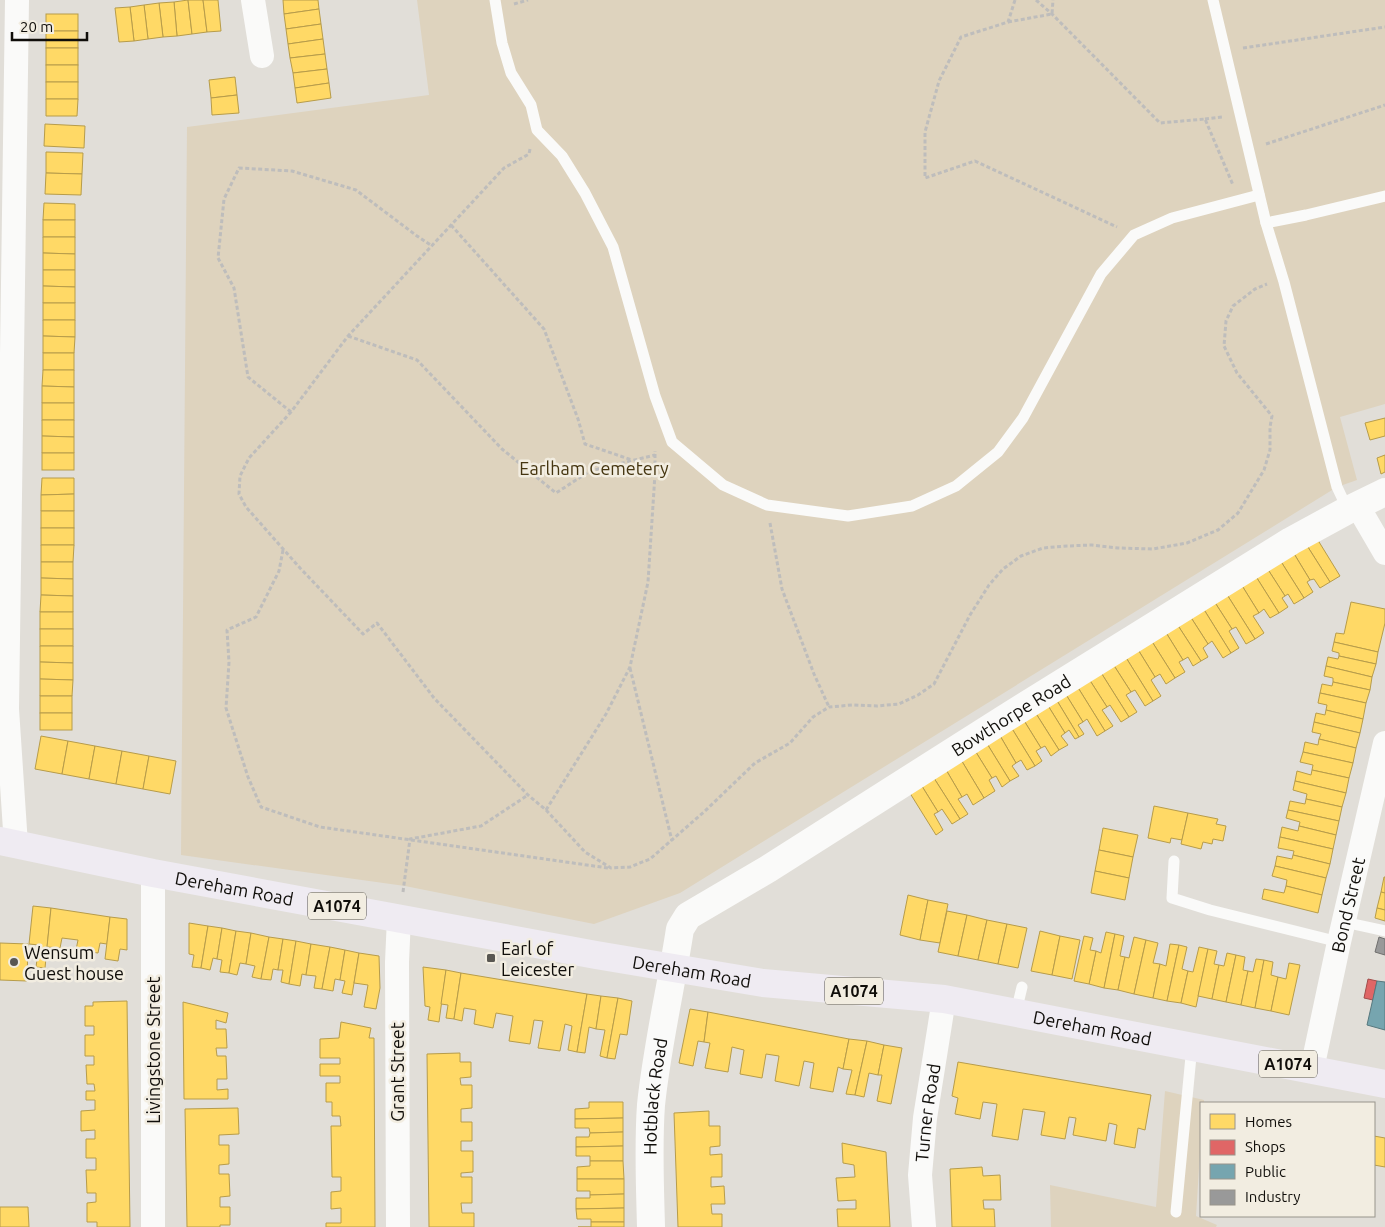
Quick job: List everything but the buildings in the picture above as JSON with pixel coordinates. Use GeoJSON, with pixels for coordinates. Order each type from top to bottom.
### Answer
{"type":"FeatureCollection","features":[{"type":"Feature","properties":{"kind":"main road","name":"Dereham Road"},"geometry":{"type":"LineString","coordinates":[[8,843],[153,873],[596,955],[763,983],[944,999],[1019,1000],[1192,1046],[1385,1084]]}},
{"type":"Feature","properties":{"kind":"street"},"geometry":{"type":"LineString","coordinates":[[8,843],[7,710],[17,0]]}},
{"type":"Feature","properties":{"kind":"street"},"geometry":{"type":"LineString","coordinates":[[253,0],[262,56]]}},
{"type":"Feature","properties":{"kind":"street","name":"Bowthorpe Road"},"geometry":{"type":"LineString","coordinates":[[674,968],[680,929],[688,916],[1291,541],[1385,492]]}},
{"type":"Feature","properties":{"kind":"street"},"geometry":{"type":"LineString","coordinates":[[1352,508],[1385,553]]}},
{"type":"Feature","properties":{"kind":"street","name":"Bond Street"},"geometry":{"type":"LineString","coordinates":[[1312,1069],[1341,932],[1385,743]]}},
{"type":"Feature","properties":{"kind":"street","name":"Livingstone Street"},"geometry":{"type":"LineString","coordinates":[[153,873],[153,1227]]}},
{"type":"Feature","properties":{"kind":"street","name":"Grant Street"},"geometry":{"type":"LineString","coordinates":[[398,918],[396,962],[398,1227]]}},
{"type":"Feature","properties":{"kind":"street","name":"Hotblack Road"},"geometry":{"type":"LineString","coordinates":[[651,1227],[648,1155],[651,1105],[674,968]]}},
{"type":"Feature","properties":{"kind":"street","name":"Turner Road"},"geometry":{"type":"LineString","coordinates":[[924,1227],[920,1175],[925,1118],[944,999]]}},
{"type":"Feature","properties":{"kind":"lane"},"geometry":{"type":"LineString","coordinates":[[495,0],[502,43],[510,72],[531,105],[537,130],[562,156],[585,193],[613,247],[654,396],[672,442],[722,486],[767,505],[848,516],[912,506],[956,486],[998,452],[1023,418],[1101,274],[1134,235],[1172,218],[1259,195]]}},
{"type":"Feature","properties":{"kind":"lane"},"geometry":{"type":"LineString","coordinates":[[1214,0],[1266,223],[1284,282],[1337,487],[1352,508]]}},
{"type":"Feature","properties":{"kind":"lane"},"geometry":{"type":"LineString","coordinates":[[1266,223],[1385,196]]}},
{"type":"Feature","properties":{"kind":"lane"},"geometry":{"type":"LineString","coordinates":[[1174,861],[1172,898],[1210,910],[1341,932],[1385,931]]}},
{"type":"Feature","properties":{"kind":"lane"},"geometry":{"type":"LineString","coordinates":[[1176,1212],[1192,1046]]}},
{"type":"Feature","properties":{"kind":"path"},"geometry":{"type":"LineString","coordinates":[[1008,22],[1015,0]]}},
{"type":"Feature","properties":{"kind":"path"},"geometry":{"type":"LineString","coordinates":[[1036,0],[1160,124],[1205,119],[1239,200]]}},
{"type":"Feature","properties":{"kind":"path"},"geometry":{"type":"LineString","coordinates":[[1052,14],[1053,0]]}},
{"type":"Feature","properties":{"kind":"path"},"geometry":{"type":"LineString","coordinates":[[1052,14],[1008,22],[962,37],[939,81],[925,132],[925,178],[975,161],[1134,235]]}},
{"type":"Feature","properties":{"kind":"path"},"geometry":{"type":"LineString","coordinates":[[1226,51],[1385,27]]}},
{"type":"Feature","properties":{"kind":"path"},"geometry":{"type":"LineString","coordinates":[[1248,149],[1385,105]]}},
{"type":"Feature","properties":{"kind":"path"},"geometry":{"type":"LineString","coordinates":[[537,130],[529,154],[504,168],[348,336],[291,412],[249,458],[240,476],[239,494],[246,507],[283,549],[363,634],[377,623],[434,698],[546,810],[585,852],[611,868]]}},
{"type":"Feature","properties":{"kind":"path"},"geometry":{"type":"LineString","coordinates":[[291,412],[248,377],[234,288],[218,258],[224,200],[239,168],[292,171],[356,190],[432,246]]}},
{"type":"Feature","properties":{"kind":"path"},"geometry":{"type":"LineString","coordinates":[[451,225],[544,328],[578,419],[585,444],[634,460]]}},
{"type":"Feature","properties":{"kind":"path"},"geometry":{"type":"LineString","coordinates":[[283,549],[279,571],[256,617],[228,630],[229,662],[226,708],[248,778],[261,807],[320,826],[611,868],[630,867],[650,859],[755,764],[790,743],[813,717],[829,707],[899,704],[918,695],[934,684],[970,615],[989,585],[1003,569],[1021,556],[1042,548],[1067,546],[1153,549],[1187,543],[1218,530],[1238,513],[1264,470],[1270,450],[1272,416],[1237,373],[1224,346],[1226,321],[1233,306],[1255,289],[1269,284],[1284,282]]}},
{"type":"Feature","properties":{"kind":"path"},"geometry":{"type":"LineString","coordinates":[[348,336],[416,360],[502,449],[556,493],[590,471],[655,455]]}},
{"type":"Feature","properties":{"kind":"path"},"geometry":{"type":"LineString","coordinates":[[546,810],[606,714],[630,667],[648,582],[655,445]]}},
{"type":"Feature","properties":{"kind":"path"},"geometry":{"type":"LineString","coordinates":[[767,505],[782,590],[814,674],[829,707]]}},
{"type":"Feature","properties":{"kind":"path"},"geometry":{"type":"LineString","coordinates":[[630,667],[672,841]]}},
{"type":"Feature","properties":{"kind":"path"},"geometry":{"type":"LineString","coordinates":[[410,839],[481,826],[528,794]]}},
{"type":"Feature","properties":{"kind":"path"},"geometry":{"type":"LineString","coordinates":[[398,918],[410,839]]}},
{"type":"Feature","properties":{"kind":"green space","name":"Earlham Cemetery"},"geometry":{"type":"Polygon","coordinates":[[[417,0],[1385,0],[1385,404],[1340,417],[1357,480],[1337,487],[680,893],[594,924],[405,886],[181,855],[187,127],[429,95],[417,0]]]}},
{"type":"Feature","properties":{"kind":"green space"},"geometry":{"type":"Polygon","coordinates":[[[1165,1091],[1204,1100],[1204,1102],[1200,1102],[1200,1152],[1196,1216],[1217,1225],[1216,1227],[1051,1227],[1050,1185],[1156,1207],[1165,1091]]]}},
{"type":"Feature","properties":{"kind":"place","name":"Earl of Leicester"},"geometry":{"type":"Point","coordinates":[491,958]}},
{"type":"Feature","properties":{"kind":"place","name":"Wensum Guest house"},"geometry":{"type":"Point","coordinates":[14,962]}}]}
